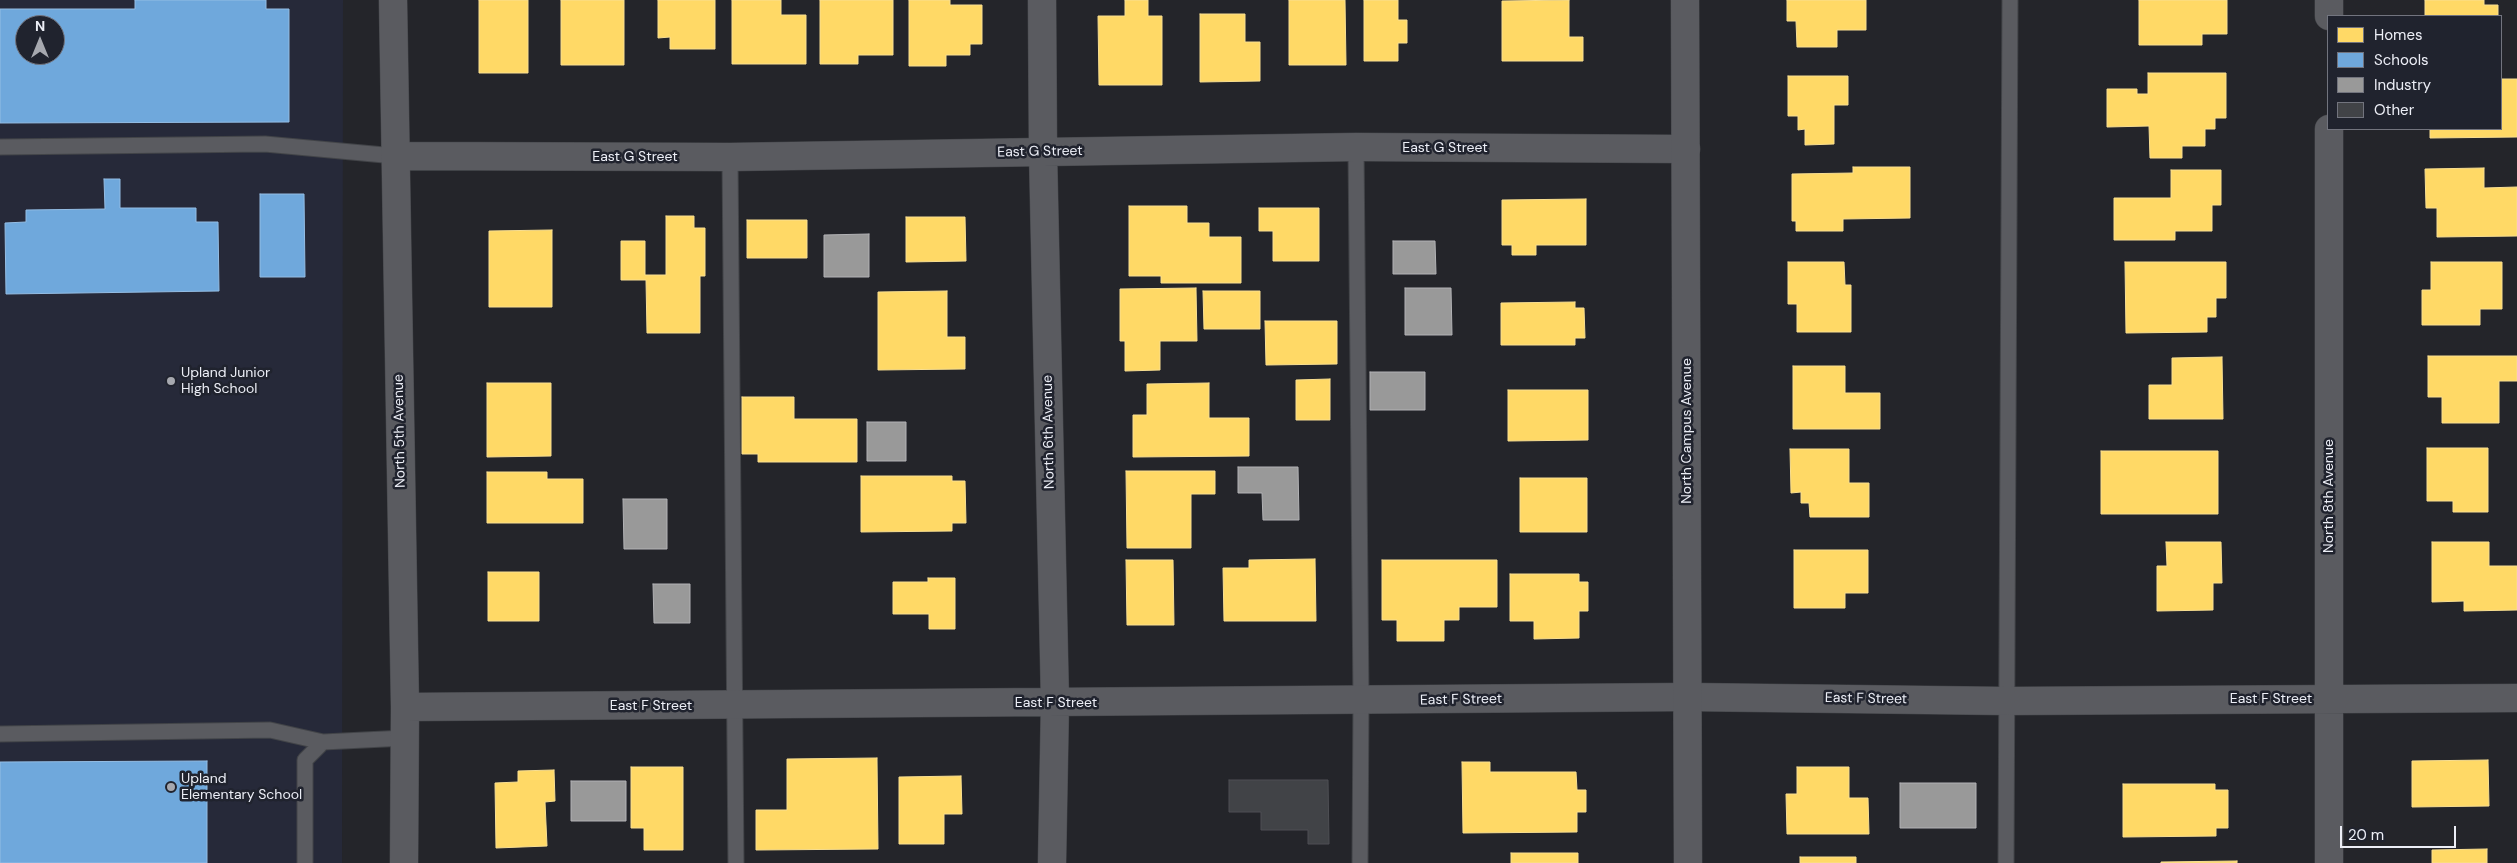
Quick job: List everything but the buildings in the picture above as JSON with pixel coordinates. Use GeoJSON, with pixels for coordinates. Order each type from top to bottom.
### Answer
{"type":"FeatureCollection","features":[{"type":"Feature","properties":{"kind":"street","name":"North 5th Avenue"},"geometry":{"type":"LineString","coordinates":[[393,0],[405,707],[404,863]]}},
{"type":"Feature","properties":{"kind":"street","name":"North 6th Avenue"},"geometry":{"type":"LineString","coordinates":[[1042,0],[1043,152],[1055,702],[1052,863]]}},
{"type":"Feature","properties":{"kind":"street","name":"North Campus Avenue"},"geometry":{"type":"LineString","coordinates":[[1684,0],[1688,863]]}},
{"type":"Feature","properties":{"kind":"street"},"geometry":{"type":"LineString","coordinates":[[2328,0],[2328,15]]}},
{"type":"Feature","properties":{"kind":"street","name":"North 8th Avenue"},"geometry":{"type":"LineString","coordinates":[[2328,130],[2329,863]]}},
{"type":"Feature","properties":{"kind":"street","name":"East G Street"},"geometry":{"type":"LineString","coordinates":[[395,156],[730,157],[1356,147],[1686,149]]}},
{"type":"Feature","properties":{"kind":"street","name":"East F Street"},"geometry":{"type":"LineString","coordinates":[[405,707],[736,706],[1688,697],[2006,700],[2517,698]]}},
{"type":"Feature","properties":{"kind":"lane"},"geometry":{"type":"LineString","coordinates":[[2006,863],[2010,0]]}},
{"type":"Feature","properties":{"kind":"lane"},"geometry":{"type":"LineString","coordinates":[[0,146],[265,144],[395,156]]}},
{"type":"Feature","properties":{"kind":"lane"},"geometry":{"type":"LineString","coordinates":[[1356,147],[1361,700],[1360,863]]}},
{"type":"Feature","properties":{"kind":"lane"},"geometry":{"type":"LineString","coordinates":[[730,157],[736,863]]}},
{"type":"Feature","properties":{"kind":"lane"},"geometry":{"type":"LineString","coordinates":[[0,734],[270,730],[323,742],[405,738]]}},
{"type":"Feature","properties":{"kind":"lane"},"geometry":{"type":"LineString","coordinates":[[305,863],[306,760],[323,742]]}},
{"type":"Feature","properties":{"kind":"shaded area","name":"Upland Junior High School"},"geometry":{"type":"Polygon","coordinates":[[[0,0],[343,0],[342,863],[0,863],[0,0]]]}},
{"type":"Feature","properties":{"kind":"place","name":"Upland Junior High School"},"geometry":{"type":"Point","coordinates":[171,381]}},
{"type":"Feature","properties":{"kind":"place","name":"Upland Elementary School"},"geometry":{"type":"Point","coordinates":[171,787]}}]}
